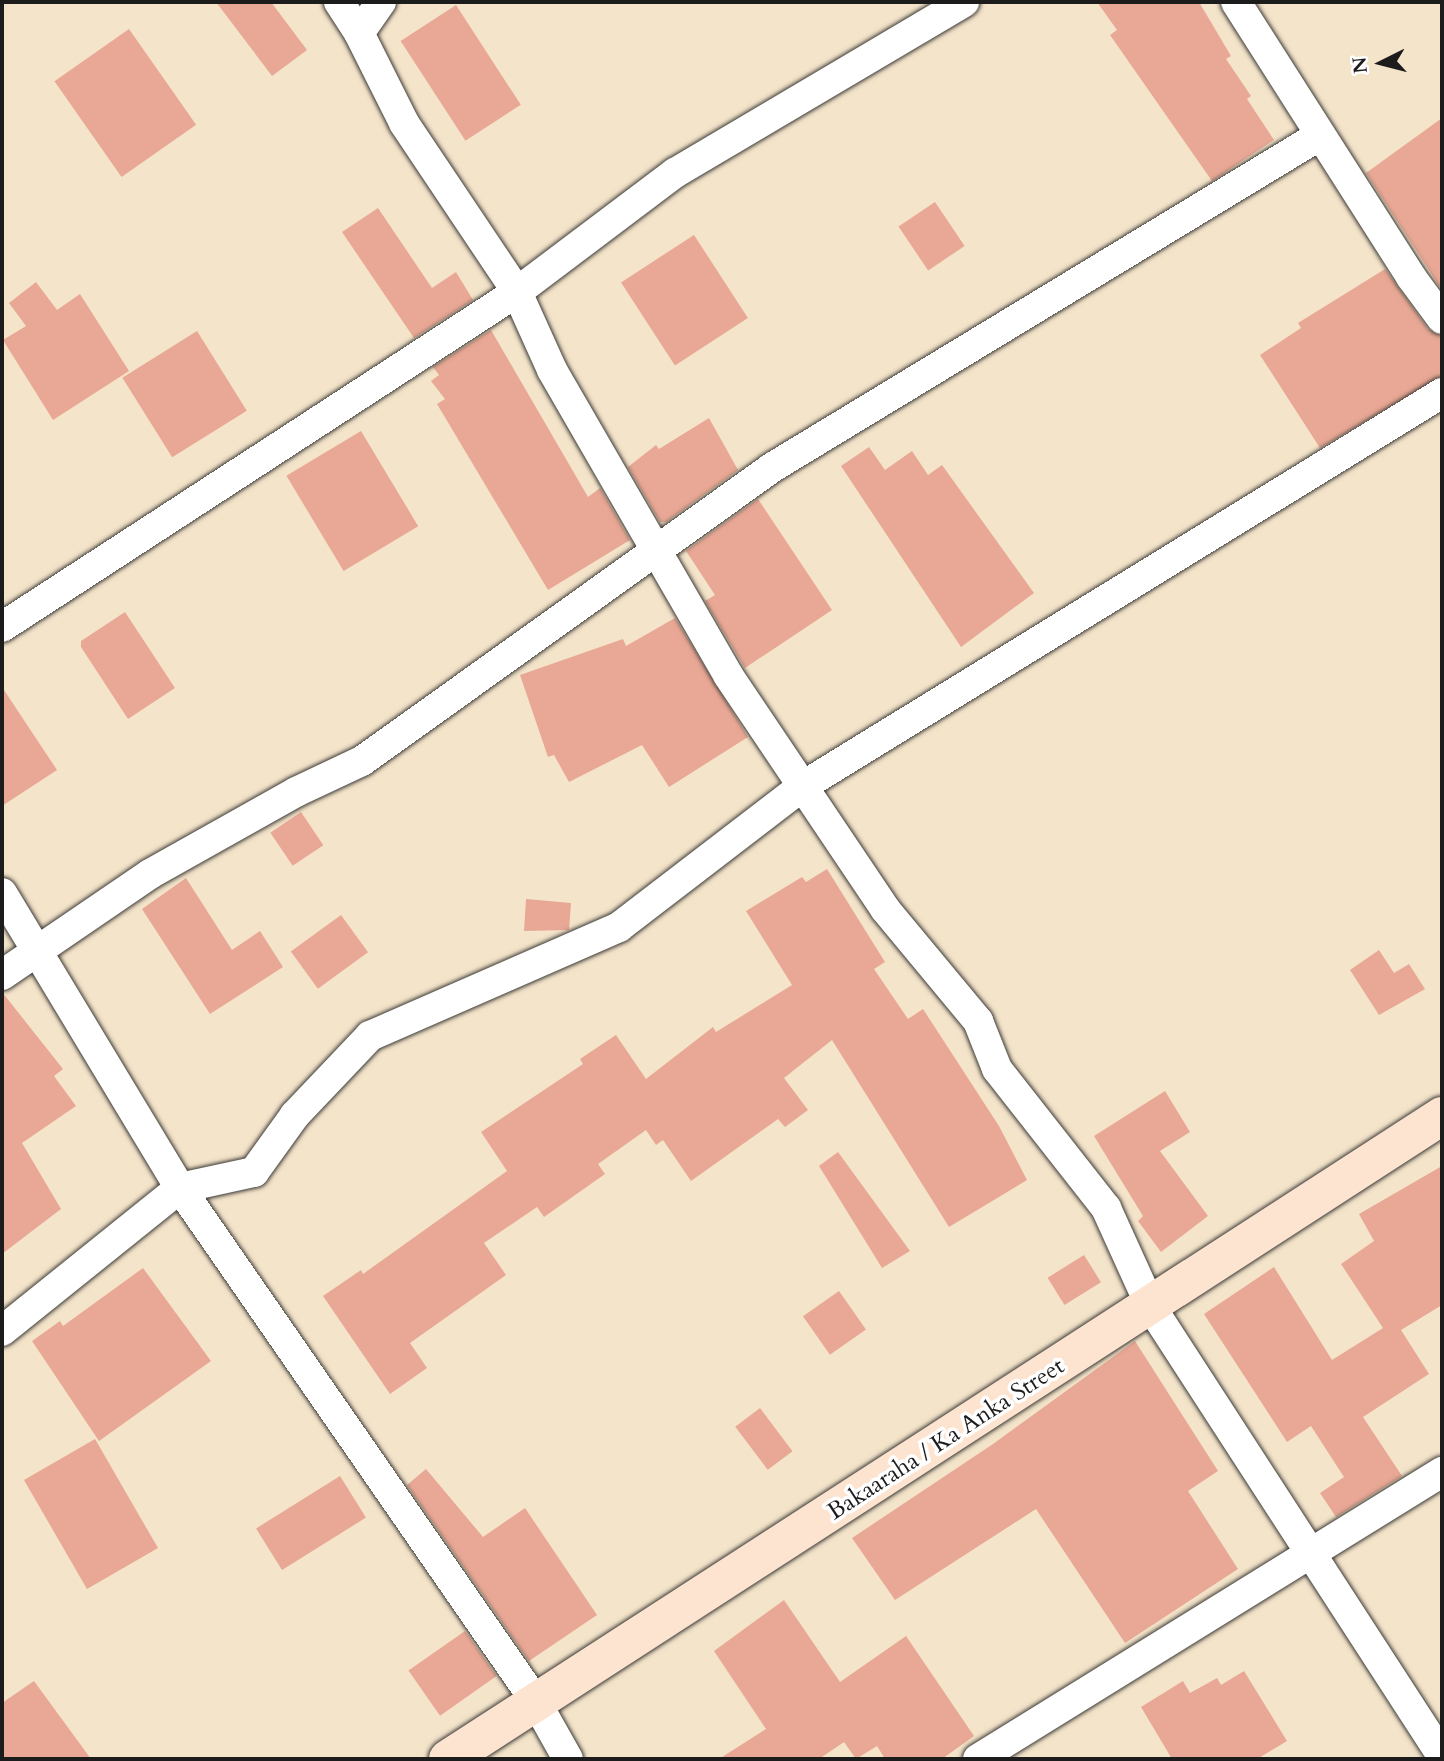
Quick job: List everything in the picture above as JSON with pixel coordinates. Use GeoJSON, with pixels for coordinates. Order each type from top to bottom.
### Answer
{"type":"FeatureCollection","features":[{"type":"Feature","properties":{"kind":"street"},"geometry":{"type":"LineString","coordinates":[[339,2],[359,33],[404,123],[517,292],[552,370],[728,675],[885,909],[978,1021],[997,1069],[1106,1208],[1151,1307],[1442,1756]]}},
{"type":"Feature","properties":{"kind":"street"},"geometry":{"type":"LineString","coordinates":[[359,33],[381,2]]}},
{"type":"Feature","properties":{"kind":"street"},"geometry":{"type":"LineString","coordinates":[[2,627],[517,292],[675,173],[964,2]]}},
{"type":"Feature","properties":{"kind":"street"},"geometry":{"type":"LineString","coordinates":[[1236,2],[1319,136],[1442,319]]}},
{"type":"Feature","properties":{"kind":"street"},"geometry":{"type":"LineString","coordinates":[[2,975],[150,874],[296,792],[362,761],[657,554],[773,467],[1319,136]]}},
{"type":"Feature","properties":{"kind":"street"},"geometry":{"type":"LineString","coordinates":[[2,1331],[180,1188],[254,1172],[295,1115],[370,1036],[619,928],[803,786],[1442,393]]}},
{"type":"Feature","properties":{"kind":"street"},"geometry":{"type":"LineString","coordinates":[[2,893],[180,1188],[536,1702],[568,1759]]}},
{"type":"Feature","properties":{"kind":"street","name":"Bakaaraha / Ka Anka Street"},"geometry":{"type":"LineString","coordinates":[[448,1759],[1151,1307],[1442,1116]]}},
{"type":"Feature","properties":{"kind":"street"},"geometry":{"type":"LineString","coordinates":[[978,1759],[1312,1556],[1442,1472]]}},
{"type":"Feature","properties":{"kind":"building"},"geometry":{"type":"Polygon","coordinates":[[[216,2],[271,2],[307,50],[272,76],[216,2]]]}},
{"type":"Feature","properties":{"kind":"building"},"geometry":{"type":"Polygon","coordinates":[[[1097,2],[1199,2],[1231,56],[1226,59],[1251,96],[1247,99],[1274,140],[1212,181],[1110,35],[1117,30],[1097,2]]]}},
{"type":"Feature","properties":{"kind":"building"},"geometry":{"type":"Polygon","coordinates":[[[456,5],[521,105],[465,141],[401,41],[456,5]]]}},
{"type":"Feature","properties":{"kind":"building"},"geometry":{"type":"Polygon","coordinates":[[[129,29],[196,125],[122,177],[54,81],[129,29]]]}},
{"type":"Feature","properties":{"kind":"building"},"geometry":{"type":"Polygon","coordinates":[[[1442,118],[1442,290],[1366,173],[1442,118]]]}},
{"type":"Feature","properties":{"kind":"building"},"geometry":{"type":"Polygon","coordinates":[[[935,202],[965,246],[928,271],[899,227],[935,202]]]}},
{"type":"Feature","properties":{"kind":"building"},"geometry":{"type":"Polygon","coordinates":[[[378,208],[432,288],[456,272],[473,300],[414,338],[342,232],[378,208]]]}},
{"type":"Feature","properties":{"kind":"building"},"geometry":{"type":"Polygon","coordinates":[[[694,235],[748,318],[675,365],[621,282],[694,235]]]}},
{"type":"Feature","properties":{"kind":"building"},"geometry":{"type":"Polygon","coordinates":[[[1385,269],[1428,329],[1442,336],[1442,376],[1320,448],[1260,355],[1301,328],[1298,323],[1385,269]]]}},
{"type":"Feature","properties":{"kind":"building"},"geometry":{"type":"Polygon","coordinates":[[[36,282],[57,310],[80,294],[129,371],[53,420],[3,340],[26,326],[9,303],[36,282]]]}},
{"type":"Feature","properties":{"kind":"building"},"geometry":{"type":"Polygon","coordinates":[[[491,330],[588,497],[600,488],[630,540],[548,590],[437,404],[445,399],[431,381],[439,375],[433,367],[491,330]]]}},
{"type":"Feature","properties":{"kind":"building"},"geometry":{"type":"Polygon","coordinates":[[[197,331],[247,411],[172,457],[122,378],[197,331]]]}},
{"type":"Feature","properties":{"kind":"building"},"geometry":{"type":"Polygon","coordinates":[[[709,418],[738,470],[666,522],[660,522],[628,467],[656,445],[659,449],[709,418]]]}},
{"type":"Feature","properties":{"kind":"building"},"geometry":{"type":"Polygon","coordinates":[[[361,431],[418,526],[344,571],[286,476],[361,431]]]}},
{"type":"Feature","properties":{"kind":"building"},"geometry":{"type":"Polygon","coordinates":[[[869,447],[885,470],[912,451],[928,475],[942,465],[1034,593],[961,647],[841,466],[869,447]]]}},
{"type":"Feature","properties":{"kind":"building"},"geometry":{"type":"Polygon","coordinates":[[[758,499],[832,610],[745,668],[705,601],[715,595],[686,551],[758,499]]]}},
{"type":"Feature","properties":{"kind":"building"},"geometry":{"type":"Polygon","coordinates":[[[125,612],[175,688],[128,719],[81,647],[81,641],[125,612]]]}},
{"type":"Feature","properties":{"kind":"building"},"geometry":{"type":"Polygon","coordinates":[[[675,618],[748,737],[669,787],[642,745],[569,782],[554,755],[548,757],[520,675],[623,639],[626,646],[675,618]]]}},
{"type":"Feature","properties":{"kind":"building"},"geometry":{"type":"Polygon","coordinates":[[[2,687],[57,770],[2,806],[2,687]]]}},
{"type":"Feature","properties":{"kind":"building"},"geometry":{"type":"Polygon","coordinates":[[[301,812],[323,845],[293,866],[270,833],[301,812]]]}},
{"type":"Feature","properties":{"kind":"building"},"geometry":{"type":"Polygon","coordinates":[[[827,869],[885,962],[874,969],[908,1019],[923,1009],[999,1126],[1027,1180],[949,1227],[832,1040],[784,1078],[808,1110],[785,1127],[778,1119],[691,1181],[663,1140],[656,1145],[646,1130],[598,1164],[605,1174],[544,1217],[537,1207],[484,1243],[506,1275],[410,1343],[427,1368],[390,1394],[323,1296],[361,1270],[363,1274],[507,1171],[481,1132],[583,1064],[580,1059],[616,1035],[646,1079],[713,1027],[716,1032],[792,985],[746,911],[802,877],[806,882],[827,869]]]}},
{"type":"Feature","properties":{"kind":"building"},"geometry":{"type":"Polygon","coordinates":[[[186,878],[232,950],[260,931],[283,967],[210,1014],[142,909],[186,878]]]}},
{"type":"Feature","properties":{"kind":"building"},"geometry":{"type":"Polygon","coordinates":[[[526,899],[571,903],[569,930],[524,931],[526,899]]]}},
{"type":"Feature","properties":{"kind":"building"},"geometry":{"type":"Polygon","coordinates":[[[341,915],[368,952],[318,989],[291,951],[341,915]]]}},
{"type":"Feature","properties":{"kind":"building"},"geometry":{"type":"Polygon","coordinates":[[[1379,950],[1394,973],[1409,964],[1425,989],[1379,1015],[1350,970],[1379,950]]]}},
{"type":"Feature","properties":{"kind":"building"},"geometry":{"type":"Polygon","coordinates":[[[2,992],[63,1069],[54,1076],[76,1106],[22,1143],[61,1209],[2,1254],[2,992]]]}},
{"type":"Feature","properties":{"kind":"building"},"geometry":{"type":"Polygon","coordinates":[[[1165,1091],[1190,1132],[1160,1151],[1208,1216],[1161,1252],[1138,1221],[1143,1216],[1094,1136],[1165,1091]]]}},
{"type":"Feature","properties":{"kind":"building"},"geometry":{"type":"Polygon","coordinates":[[[838,1152],[910,1251],[882,1268],[819,1166],[838,1152]]]}},
{"type":"Feature","properties":{"kind":"building"},"geometry":{"type":"Polygon","coordinates":[[[1442,1166],[1442,1305],[1401,1330],[1429,1374],[1363,1417],[1402,1476],[1336,1517],[1320,1493],[1344,1477],[1311,1426],[1287,1442],[1204,1314],[1274,1267],[1332,1360],[1383,1328],[1341,1264],[1374,1241],[1359,1214],[1442,1166]]]}},
{"type":"Feature","properties":{"kind":"building"},"geometry":{"type":"Polygon","coordinates":[[[1084,1255],[1101,1282],[1064,1305],[1048,1278],[1084,1255]]]}},
{"type":"Feature","properties":{"kind":"building"},"geometry":{"type":"Polygon","coordinates":[[[143,1268],[211,1361],[99,1441],[32,1341],[60,1321],[63,1326],[143,1268]]]}},
{"type":"Feature","properties":{"kind":"building"},"geometry":{"type":"Polygon","coordinates":[[[839,1291],[866,1330],[830,1355],[803,1316],[839,1291]]]}},
{"type":"Feature","properties":{"kind":"building"},"geometry":{"type":"Polygon","coordinates":[[[1135,1341],[1218,1471],[1188,1491],[1238,1569],[1125,1643],[1036,1509],[895,1600],[852,1538],[993,1444],[1135,1341]]]}},
{"type":"Feature","properties":{"kind":"building"},"geometry":{"type":"Polygon","coordinates":[[[760,1408],[792,1451],[768,1470],[735,1427],[760,1408]]]}},
{"type":"Feature","properties":{"kind":"building"},"geometry":{"type":"Polygon","coordinates":[[[95,1439],[158,1548],[87,1589],[24,1480],[95,1439]]]}},
{"type":"Feature","properties":{"kind":"building"},"geometry":{"type":"Polygon","coordinates":[[[426,1469],[483,1537],[525,1508],[597,1615],[529,1661],[407,1485],[426,1469]]]}},
{"type":"Feature","properties":{"kind":"building"},"geometry":{"type":"Polygon","coordinates":[[[340,1476],[366,1518],[282,1570],[256,1528],[340,1476]]]}},
{"type":"Feature","properties":{"kind":"building"},"geometry":{"type":"Polygon","coordinates":[[[784,1600],[840,1682],[906,1636],[974,1736],[942,1759],[885,1759],[877,1746],[856,1759],[844,1742],[819,1759],[719,1759],[766,1729],[714,1651],[784,1600]]]}},
{"type":"Feature","properties":{"kind":"building"},"geometry":{"type":"Polygon","coordinates":[[[465,1631],[497,1676],[440,1716],[408,1671],[465,1631]]]}},
{"type":"Feature","properties":{"kind":"building"},"geometry":{"type":"Polygon","coordinates":[[[1244,1671],[1287,1741],[1257,1759],[1172,1759],[1141,1707],[1183,1681],[1190,1693],[1217,1678],[1221,1685],[1244,1671]]]}},
{"type":"Feature","properties":{"kind":"building"},"geometry":{"type":"Polygon","coordinates":[[[34,1681],[91,1759],[2,1759],[2,1703],[34,1681]]]}}]}
